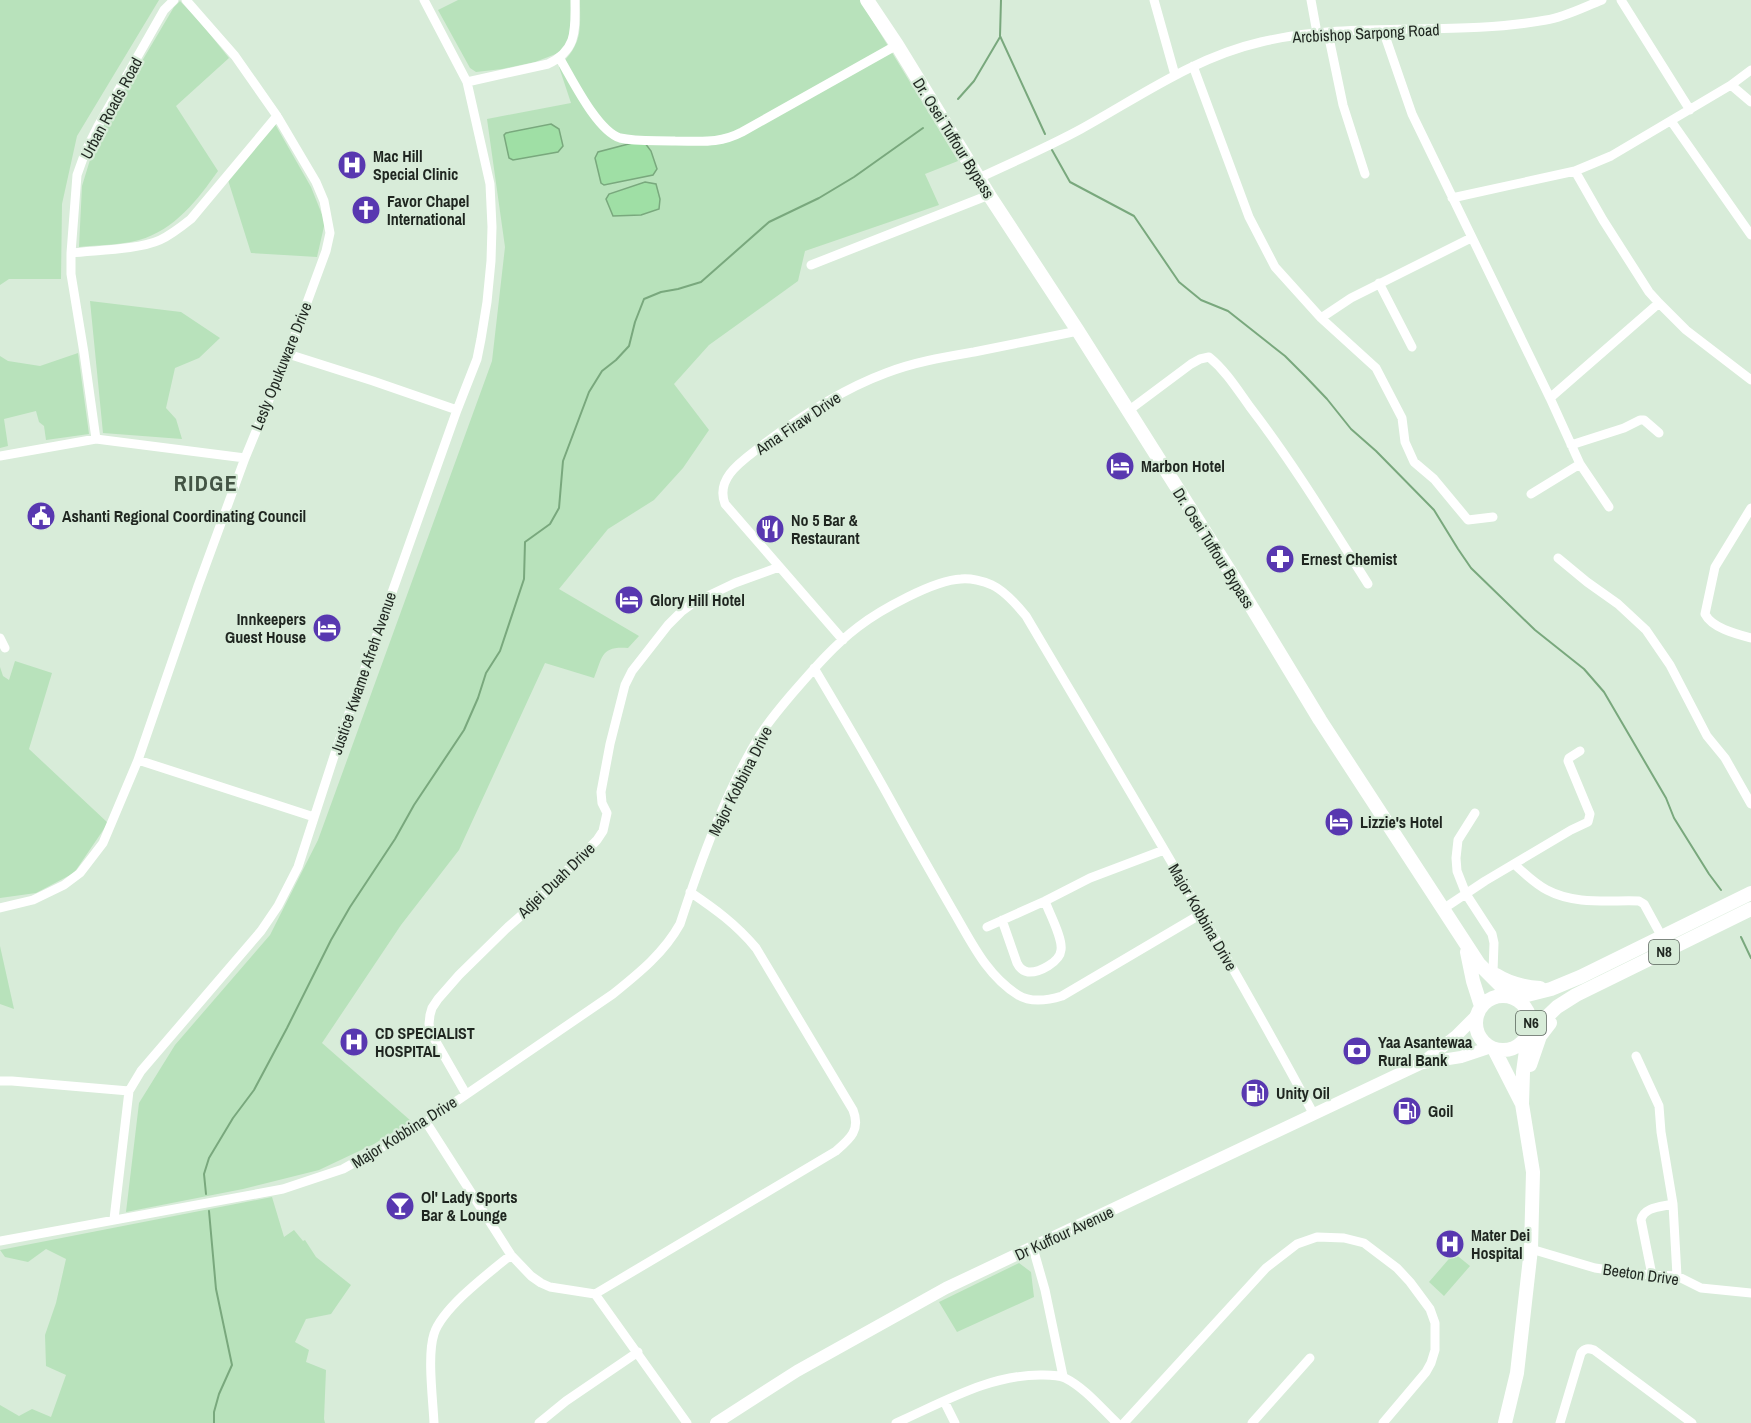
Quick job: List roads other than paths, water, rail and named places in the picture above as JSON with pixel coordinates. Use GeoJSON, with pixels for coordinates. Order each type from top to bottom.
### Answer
{"type":"FeatureCollection","features":[{"type":"Feature","properties":{"kind":"highway","name":"Dr. Osei Tuffour Bypass"},"geometry":{"type":"LineString","coordinates":[[867,0],[1234,578],[1320,720],[1467,948],[1482,968],[1513,997]]}},
{"type":"Feature","properties":{"kind":"highway","name":"N8"},"geometry":{"type":"LineString","coordinates":[[1513,997],[1551,989],[1580,977],[1751,892]]}},
{"type":"Feature","properties":{"kind":"highway","name":"N8"},"geometry":{"type":"LineString","coordinates":[[1528,1035],[1557,1007],[1576,995],[1751,909]]}},
{"type":"Feature","properties":{"kind":"highway","name":"Dr. Osei Tuffour Bypass"},"geometry":{"type":"LineString","coordinates":[[1467,948],[1479,1010]]}},
{"type":"Feature","properties":{"kind":"highway"},"geometry":{"type":"LineString","coordinates":[[1467,948],[1492,972],[1509,982],[1526,987],[1551,989]]}},
{"type":"Feature","properties":{"kind":"highway","name":"N6"},"geometry":{"type":"LineString","coordinates":[[1505,1423],[1517,1373],[1531,1249],[1533,1172],[1522,1098],[1530,1017],[1522,1003],[1513,997],[1500,995],[1490,999],[1479,1010],[1476,1022],[1480,1037],[1493,1048],[1504,1071],[1522,1098]]}},
{"type":"Feature","properties":{"kind":"highway"},"geometry":{"type":"LineString","coordinates":[[1522,1098],[1540,1036],[1576,995]]}},
{"type":"Feature","properties":{"kind":"highway","name":"N6"},"geometry":{"type":"LineString","coordinates":[[1493,1048],[1504,1050],[1513,1048],[1522,1044],[1528,1035]]}},
{"type":"Feature","properties":{"kind":"main road"},"geometry":{"type":"LineString","coordinates":[[1422,1063],[1456,1036],[1479,1010]]}},
{"type":"Feature","properties":{"kind":"main road"},"geometry":{"type":"LineString","coordinates":[[1422,1063],[1461,1057],[1493,1048]]}},
{"type":"Feature","properties":{"kind":"main road","name":"Dr Kuffour Avenue"},"geometry":{"type":"LineString","coordinates":[[716,1423],[796,1371],[946,1288],[1422,1063]]}},
{"type":"Feature","properties":{"kind":"street","name":"Urban Roads Road"},"geometry":{"type":"LineString","coordinates":[[96,439],[71,274],[77,175],[98,126],[164,10],[174,0]]}},
{"type":"Feature","properties":{"kind":"street","name":"Lesly Opukuware Drive"},"geometry":{"type":"LineString","coordinates":[[0,908],[33,900],[64,885],[80,873],[103,843],[138,760],[198,586],[245,458],[288,354],[326,251],[330,233],[324,201],[316,182],[276,116],[235,56],[186,0]]}},
{"type":"Feature","properties":{"kind":"street","name":"Justice Kwame Afreh Avenue"},"geometry":{"type":"LineString","coordinates":[[114,1219],[129,1091],[141,1071],[261,931],[278,906],[298,867],[384,612],[477,359],[487,302],[492,238],[490,184],[467,82],[424,0]]}},
{"type":"Feature","properties":{"kind":"street"},"geometry":{"type":"LineString","coordinates":[[467,82],[548,64],[560,58],[568,50],[573,40],[575,0]]}},
{"type":"Feature","properties":{"kind":"street"},"geometry":{"type":"LineString","coordinates":[[1155,0],[1175,75]]}},
{"type":"Feature","properties":{"kind":"street"},"geometry":{"type":"LineString","coordinates":[[1311,0],[1317,33]]}},
{"type":"Feature","properties":{"kind":"street","name":"Arcbishop Sarpong Road"},"geometry":{"type":"LineString","coordinates":[[979,178],[1080,130],[1193,66],[1231,50],[1262,41],[1317,33],[1476,27],[1546,20],[1566,15],[1602,0]]}},
{"type":"Feature","properties":{"kind":"street"},"geometry":{"type":"LineString","coordinates":[[1621,0],[1690,110]]}},
{"type":"Feature","properties":{"kind":"street"},"geometry":{"type":"LineString","coordinates":[[1383,30],[1412,114],[1580,464],[1609,507]]}},
{"type":"Feature","properties":{"kind":"street"},"geometry":{"type":"LineString","coordinates":[[1328,33],[1343,105],[1365,174]]}},
{"type":"Feature","properties":{"kind":"street"},"geometry":{"type":"LineString","coordinates":[[560,58],[598,120],[612,134],[620,138],[639,140],[718,141],[742,132],[897,45]]}},
{"type":"Feature","properties":{"kind":"street"},"geometry":{"type":"LineString","coordinates":[[1193,66],[1253,226],[1275,267],[1321,318],[1376,368],[1402,418],[1405,442],[1417,465],[1434,479],[1468,520],[1493,517]]}},
{"type":"Feature","properties":{"kind":"street"},"geometry":{"type":"LineString","coordinates":[[1452,198],[1575,171],[1622,151],[1731,85],[1751,70]]}},
{"type":"Feature","properties":{"kind":"street"},"geometry":{"type":"LineString","coordinates":[[1731,85],[1751,102]]}},
{"type":"Feature","properties":{"kind":"street"},"geometry":{"type":"LineString","coordinates":[[71,253],[142,245],[160,240],[179,229],[191,219],[276,116]]}},
{"type":"Feature","properties":{"kind":"street"},"geometry":{"type":"LineString","coordinates":[[1671,121],[1751,235]]}},
{"type":"Feature","properties":{"kind":"street"},"geometry":{"type":"LineString","coordinates":[[1575,171],[1649,292],[1686,330],[1751,380]]}},
{"type":"Feature","properties":{"kind":"street"},"geometry":{"type":"LineString","coordinates":[[811,265],[989,195]]}},
{"type":"Feature","properties":{"kind":"street"},"geometry":{"type":"LineString","coordinates":[[1321,318],[1379,283],[1471,238]]}},
{"type":"Feature","properties":{"kind":"street"},"geometry":{"type":"LineString","coordinates":[[1379,283],[1412,347]]}},
{"type":"Feature","properties":{"kind":"street"},"geometry":{"type":"LineString","coordinates":[[1550,398],[1659,303]]}},
{"type":"Feature","properties":{"kind":"street","name":"Ama Firaw Drive"},"geometry":{"type":"LineString","coordinates":[[843,640],[725,504],[722,489],[737,465],[781,432],[835,397],[885,373],[907,365],[1078,331]]}},
{"type":"Feature","properties":{"kind":"street"},"geometry":{"type":"LineString","coordinates":[[288,354],[457,410]]}},
{"type":"Feature","properties":{"kind":"street"},"geometry":{"type":"LineString","coordinates":[[1128,411],[1191,364],[1209,357],[1220,365],[1291,463],[1368,584]]}},
{"type":"Feature","properties":{"kind":"street"},"geometry":{"type":"LineString","coordinates":[[1571,445],[1624,428],[1640,420],[1644,420],[1659,433]]}},
{"type":"Feature","properties":{"kind":"street"},"geometry":{"type":"LineString","coordinates":[[0,456],[96,439],[245,458]]}},
{"type":"Feature","properties":{"kind":"street"},"geometry":{"type":"LineString","coordinates":[[1531,494],[1580,464]]}},
{"type":"Feature","properties":{"kind":"street"},"geometry":{"type":"LineString","coordinates":[[1751,508],[1715,567],[1705,614],[1711,622],[1751,638]]}},
{"type":"Feature","properties":{"kind":"street"},"geometry":{"type":"LineString","coordinates":[[1558,558],[1618,604],[1646,630],[1670,665],[1704,731],[1725,758],[1751,804]]}},
{"type":"Feature","properties":{"kind":"street","name":"Adjei Duah Drive"},"geometry":{"type":"LineString","coordinates":[[466,1094],[431,1033],[429,1024],[432,1008],[459,975],[597,840],[606,822],[607,813],[602,803],[601,792],[610,744],[625,685],[632,671],[668,625],[693,603],[735,583],[779,567]]}},
{"type":"Feature","properties":{"kind":"street","name":"Major Kobbina Drive"},"geometry":{"type":"LineString","coordinates":[[0,1241],[283,1189],[343,1169],[426,1122],[613,994],[664,949],[674,935],[719,816],[753,748],[770,721],[814,668],[860,626],[890,607],[933,586],[960,579],[993,585],[1026,616],[1266,1026],[1313,1113]]}},
{"type":"Feature","properties":{"kind":"street"},"geometry":{"type":"LineString","coordinates":[[0,638],[5,648]]}},
{"type":"Feature","properties":{"kind":"street"},"geometry":{"type":"LineString","coordinates":[[814,668],[867,756],[984,963],[1004,984],[1019,995],[1035,1000],[1062,996],[1201,914]]}},
{"type":"Feature","properties":{"kind":"street"},"geometry":{"type":"LineString","coordinates":[[1443,909],[1514,864],[1588,822],[1590,814],[1568,761],[1580,751]]}},
{"type":"Feature","properties":{"kind":"street"},"geometry":{"type":"LineString","coordinates":[[138,760],[314,816]]}},
{"type":"Feature","properties":{"kind":"street"},"geometry":{"type":"LineString","coordinates":[[1476,813],[1458,840],[1457,871],[1466,894],[1492,934],[1494,943],[1492,972]]}},
{"type":"Feature","properties":{"kind":"street"},"geometry":{"type":"LineString","coordinates":[[987,927],[1090,878],[1164,850]]}},
{"type":"Feature","properties":{"kind":"street"},"geometry":{"type":"LineString","coordinates":[[1514,864],[1541,886],[1578,900],[1639,901],[1644,904],[1662,937]]}},
{"type":"Feature","properties":{"kind":"street"},"geometry":{"type":"LineString","coordinates":[[426,1122],[512,1255],[531,1276],[550,1287],[595,1294],[836,1151],[857,1127],[853,1110],[756,948],[741,930],[690,892]]}},
{"type":"Feature","properties":{"kind":"street"},"geometry":{"type":"LineString","coordinates":[[1002,920],[1020,968],[1027,972],[1053,964],[1060,956],[1061,944],[1045,901]]}},
{"type":"Feature","properties":{"kind":"street"},"geometry":{"type":"LineString","coordinates":[[1636,1056],[1659,1106],[1673,1204],[1677,1276]]}},
{"type":"Feature","properties":{"kind":"street"},"geometry":{"type":"LineString","coordinates":[[0,1081],[129,1091]]}},
{"type":"Feature","properties":{"kind":"street"},"geometry":{"type":"LineString","coordinates":[[1652,1275],[1641,1220],[1642,1215],[1648,1209],[1673,1204]]}},
{"type":"Feature","properties":{"kind":"street"},"geometry":{"type":"LineString","coordinates":[[1124,1423],[1266,1268],[1297,1244],[1317,1237],[1344,1238],[1364,1243],[1384,1257],[1410,1282],[1430,1309],[1435,1323],[1435,1350],[1431,1363],[1383,1423]]}},
{"type":"Feature","properties":{"kind":"street"},"geometry":{"type":"LineString","coordinates":[[1033,1248],[1045,1290],[1063,1376]]}},
{"type":"Feature","properties":{"kind":"street","name":"Beeton Drive"},"geometry":{"type":"LineString","coordinates":[[1531,1249],[1595,1268],[1637,1275],[1677,1276],[1701,1288],[1751,1293]]}},
{"type":"Feature","properties":{"kind":"street"},"geometry":{"type":"LineString","coordinates":[[434,1423],[431,1353],[433,1335],[438,1324],[475,1285],[512,1255]]}},
{"type":"Feature","properties":{"kind":"street"},"geometry":{"type":"LineString","coordinates":[[595,1294],[687,1423]]}},
{"type":"Feature","properties":{"kind":"street"},"geometry":{"type":"LineString","coordinates":[[1560,1423],[1581,1353],[1589,1348],[1692,1423]]}},
{"type":"Feature","properties":{"kind":"street"},"geometry":{"type":"LineString","coordinates":[[539,1423],[575,1394],[638,1352]]}},
{"type":"Feature","properties":{"kind":"street"},"geometry":{"type":"LineString","coordinates":[[1252,1423],[1310,1358]]}},
{"type":"Feature","properties":{"kind":"street"},"geometry":{"type":"LineString","coordinates":[[896,1423],[975,1387],[1004,1377],[1030,1375],[1063,1376],[1075,1384],[1117,1423]]}},
{"type":"Feature","properties":{"kind":"street"},"geometry":{"type":"LineString","coordinates":[[944,1401],[955,1423]]}},
{"type":"Feature","properties":{"kind":"waterway"},"geometry":{"type":"LineString","coordinates":[[1001,0],[1000,36],[1045,134]]}},
{"type":"Feature","properties":{"kind":"waterway"},"geometry":{"type":"LineString","coordinates":[[958,99],[974,81],[1000,37]]}},
{"type":"Feature","properties":{"kind":"waterway"},"geometry":{"type":"LineString","coordinates":[[206,1194],[204,1174],[209,1158],[233,1118],[254,1090],[350,907],[464,730],[486,673],[500,651],[524,579],[525,542],[550,524],[559,508],[563,461],[589,392],[602,371],[629,346],[644,299],[661,292],[701,282],[769,222],[819,198],[854,177],[923,128]]}},
{"type":"Feature","properties":{"kind":"waterway"},"geometry":{"type":"LineString","coordinates":[[1052,150],[1070,182],[1134,216],[1179,282],[1201,300],[1228,311],[1285,356],[1327,399],[1351,429],[1434,510],[1471,568],[1535,630],[1584,669],[1604,692],[1666,798],[1674,818],[1721,890]]}},
{"type":"Feature","properties":{"kind":"waterway"},"geometry":{"type":"LineString","coordinates":[[1741,937],[1751,958]]}},
{"type":"Feature","properties":{"kind":"waterway"},"geometry":{"type":"LineString","coordinates":[[209,1211],[216,1289],[232,1365],[219,1394],[214,1412],[214,1423]]}},
{"type":"Feature","properties":{"kind":"place","name":"Mac Hill Special Clinic"},"geometry":{"type":"Point","coordinates":[352,165]}},
{"type":"Feature","properties":{"kind":"place","name":"Favor Chapel International"},"geometry":{"type":"Point","coordinates":[366,210]}},
{"type":"Feature","properties":{"kind":"place","name":"Marbon Hotel"},"geometry":{"type":"Point","coordinates":[1120,466]}},
{"type":"Feature","properties":{"kind":"place","name":"Ashanti Regional Coordinating Council"},"geometry":{"type":"Point","coordinates":[41,516]}},
{"type":"Feature","properties":{"kind":"place","name":"No 5 Bar & Restaurant"},"geometry":{"type":"Point","coordinates":[770,529]}},
{"type":"Feature","properties":{"kind":"place","name":"Ernest Chemist"},"geometry":{"type":"Point","coordinates":[1280,559]}},
{"type":"Feature","properties":{"kind":"place","name":"Glory Hill Hotel"},"geometry":{"type":"Point","coordinates":[629,600]}},
{"type":"Feature","properties":{"kind":"place","name":"Innkeepers Guest House"},"geometry":{"type":"Point","coordinates":[327,628]}},
{"type":"Feature","properties":{"kind":"place","name":"Lizzie's Hotel"},"geometry":{"type":"Point","coordinates":[1339,822]}},
{"type":"Feature","properties":{"kind":"place","name":"CD SPECIALIST HOSPITAL"},"geometry":{"type":"Point","coordinates":[354,1042]}},
{"type":"Feature","properties":{"kind":"place","name":"Yaa Asantewaa Rural Bank"},"geometry":{"type":"Point","coordinates":[1357,1051]}},
{"type":"Feature","properties":{"kind":"place","name":"Unity Oil"},"geometry":{"type":"Point","coordinates":[1255,1093]}},
{"type":"Feature","properties":{"kind":"place","name":"Goil"},"geometry":{"type":"Point","coordinates":[1407,1111]}},
{"type":"Feature","properties":{"kind":"place","name":"Ol' Lady Sports Bar & Lounge"},"geometry":{"type":"Point","coordinates":[400,1206]}},
{"type":"Feature","properties":{"kind":"place","name":"Mater Dei Hospital"},"geometry":{"type":"Point","coordinates":[1450,1244]}},
{"type":"Feature","properties":{"kind":"district","name":"RIDGE"},"geometry":{"type":"Point","coordinates":[206,483]}}]}
